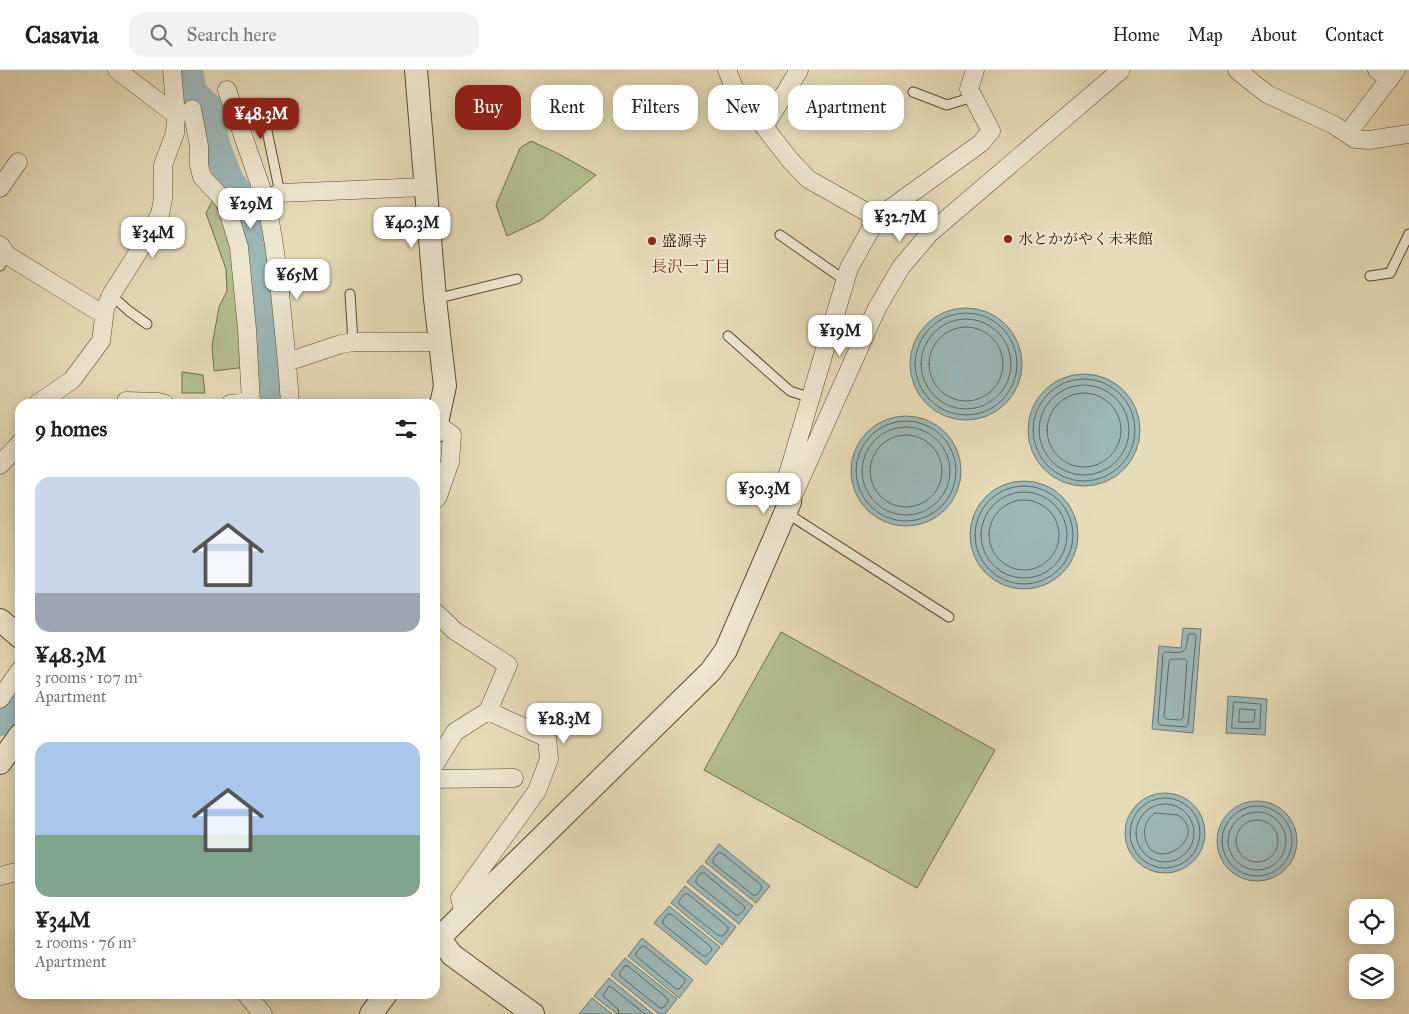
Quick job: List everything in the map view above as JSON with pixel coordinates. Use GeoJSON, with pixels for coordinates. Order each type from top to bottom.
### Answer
{"type":"FeatureCollection","features":[{"type":"Feature","properties":{"kind":"street"},"geometry":{"type":"LineString","coordinates":[[117,70],[133,77],[184,112]]}},
{"type":"Feature","properties":{"kind":"street"},"geometry":{"type":"LineString","coordinates":[[172,70],[184,112],[199,146],[199,164],[202,178],[226,204],[239,247],[251,399]]}},
{"type":"Feature","properties":{"kind":"street"},"geometry":{"type":"LineString","coordinates":[[416,70],[435,299],[445,386],[440,409]]}},
{"type":"Feature","properties":{"kind":"street"},"geometry":{"type":"LineString","coordinates":[[727,70],[733,85]]}},
{"type":"Feature","properties":{"kind":"street"},"geometry":{"type":"LineString","coordinates":[[778,104],[799,70]]}},
{"type":"Feature","properties":{"kind":"street"},"geometry":{"type":"LineString","coordinates":[[788,507],[783,491],[849,268],[877,218],[981,143],[991,131],[969,89],[975,70]]}},
{"type":"Feature","properties":{"kind":"street"},"geometry":{"type":"LineString","coordinates":[[440,937],[711,670],[726,650],[877,308],[901,267],[930,233],[1121,70]]}},
{"type":"Feature","properties":{"kind":"street"},"geometry":{"type":"LineString","coordinates":[[1237,70],[1267,94],[1312,114],[1348,133],[1355,139],[1369,140],[1409,134]]}},
{"type":"Feature","properties":{"kind":"street"},"geometry":{"type":"LineString","coordinates":[[1348,133],[1388,73]]}},
{"type":"Feature","properties":{"kind":"street"},"geometry":{"type":"LineString","coordinates":[[228,90],[272,196],[276,262],[290,399]]}},
{"type":"Feature","properties":{"kind":"street"},"geometry":{"type":"LineString","coordinates":[[44,399],[72,380],[101,341],[108,302],[160,214],[163,199],[163,165],[184,112]]}},
{"type":"Feature","properties":{"kind":"street"},"geometry":{"type":"LineString","coordinates":[[767,130],[808,180],[877,218]]}},
{"type":"Feature","properties":{"kind":"street"},"geometry":{"type":"LineString","coordinates":[[0,188],[18,162]]}},
{"type":"Feature","properties":{"kind":"street"},"geometry":{"type":"LineString","coordinates":[[272,196],[425,187]]}},
{"type":"Feature","properties":{"kind":"street"},"geometry":{"type":"LineString","coordinates":[[2,255],[96,310],[108,302]]}},
{"type":"Feature","properties":{"kind":"street"},"geometry":{"type":"LineString","coordinates":[[287,362],[341,344],[353,342],[430,342],[440,340]]}},
{"type":"Feature","properties":{"kind":"street"},"geometry":{"type":"LineString","coordinates":[[440,430],[452,435],[450,462],[440,490]]}},
{"type":"Feature","properties":{"kind":"street"},"geometry":{"type":"LineString","coordinates":[[0,465],[15,448]]}},
{"type":"Feature","properties":{"kind":"street"},"geometry":{"type":"LineString","coordinates":[[440,617],[455,631],[508,665],[488,710],[455,732],[440,756]]}},
{"type":"Feature","properties":{"kind":"street"},"geometry":{"type":"LineString","coordinates":[[0,620],[15,633]]}},
{"type":"Feature","properties":{"kind":"street"},"geometry":{"type":"LineString","coordinates":[[0,699],[15,677]]}},
{"type":"Feature","properties":{"kind":"street"},"geometry":{"type":"LineString","coordinates":[[464,914],[460,898],[536,791],[549,759],[547,738],[488,710]]}},
{"type":"Feature","properties":{"kind":"street"},"geometry":{"type":"LineString","coordinates":[[0,763],[15,745]]}},
{"type":"Feature","properties":{"kind":"street"},"geometry":{"type":"LineString","coordinates":[[440,779],[514,778]]}},
{"type":"Feature","properties":{"kind":"street"},"geometry":{"type":"LineString","coordinates":[[0,876],[15,872]]}},
{"type":"Feature","properties":{"kind":"street"},"geometry":{"type":"LineString","coordinates":[[440,943],[452,955],[533,1014]]}},
{"type":"Feature","properties":{"kind":"street"},"geometry":{"type":"LineString","coordinates":[[250,999],[263,1014]]}},
{"type":"Feature","properties":{"kind":"street"},"geometry":{"type":"LineString","coordinates":[[371,1014],[382,999]]}},
{"type":"Feature","properties":{"kind":"lane"},"geometry":{"type":"LineString","coordinates":[[913,92],[947,105],[973,97]]}},
{"type":"Feature","properties":{"kind":"lane"},"geometry":{"type":"LineString","coordinates":[[266,126],[272,196]]}},
{"type":"Feature","properties":{"kind":"lane"},"geometry":{"type":"LineString","coordinates":[[1370,276],[1390,274],[1409,234]]}},
{"type":"Feature","properties":{"kind":"lane"},"geometry":{"type":"LineString","coordinates":[[780,235],[846,281]]}},
{"type":"Feature","properties":{"kind":"lane"},"geometry":{"type":"LineString","coordinates":[[435,299],[517,279]]}},
{"type":"Feature","properties":{"kind":"lane"},"geometry":{"type":"LineString","coordinates":[[350,294],[353,342]]}},
{"type":"Feature","properties":{"kind":"lane"},"geometry":{"type":"LineString","coordinates":[[108,302],[129,311],[148,324]]}},
{"type":"Feature","properties":{"kind":"lane"},"geometry":{"type":"LineString","coordinates":[[728,336],[790,391],[811,398]]}},
{"type":"Feature","properties":{"kind":"lane"},"geometry":{"type":"LineString","coordinates":[[788,507],[949,617]]}},
{"type":"Feature","properties":{"kind":"green space"},"geometry":{"type":"Polygon","coordinates":[[[531,141],[596,175],[541,220],[507,236],[496,205],[520,148],[531,141]]]}},
{"type":"Feature","properties":{"kind":"green space"},"geometry":{"type":"Polygon","coordinates":[[[213,200],[219,212],[226,211],[246,367],[214,371],[212,346],[219,307],[227,291],[226,269],[206,213],[213,200]]]}},
{"type":"Feature","properties":{"kind":"green space"},"geometry":{"type":"Polygon","coordinates":[[[182,372],[203,375],[205,393],[182,393],[182,372]]]}},
{"type":"Feature","properties":{"kind":"green space"},"geometry":{"type":"Polygon","coordinates":[[[781,632],[995,750],[917,888],[704,770],[781,632]]]}},
{"type":"Feature","properties":{"kind":"water"},"geometry":{"type":"Polygon","coordinates":[[[966,308],[988,312],[1006,324],[1018,342],[1022,364],[1018,386],[1006,404],[988,416],[966,420],[944,416],[926,404],[914,386],[910,364],[914,342],[926,324],[944,312],[966,308]]]}},
{"type":"Feature","properties":{"kind":"water"},"geometry":{"type":"Polygon","coordinates":[[[1084,374],[1105,378],[1124,390],[1136,409],[1140,430],[1136,451],[1124,470],[1105,482],[1084,486],[1063,482],[1044,470],[1032,451],[1028,430],[1032,409],[1044,390],[1063,378],[1084,374]]]}},
{"type":"Feature","properties":{"kind":"water"},"geometry":{"type":"Polygon","coordinates":[[[906,416],[927,420],[945,432],[957,450],[961,471],[957,492],[945,510],[927,522],[906,526],[885,522],[867,510],[855,492],[851,471],[855,450],[867,432],[885,420],[906,416]]]}},
{"type":"Feature","properties":{"kind":"water"},"geometry":{"type":"Polygon","coordinates":[[[1024,481],[1045,485],[1062,497],[1074,514],[1078,535],[1074,556],[1062,573],[1045,585],[1024,589],[1003,585],[986,573],[974,556],[970,535],[974,514],[986,497],[1003,485],[1024,481]]]}},
{"type":"Feature","properties":{"kind":"water"},"geometry":{"type":"Polygon","coordinates":[[[1183,628],[1201,629],[1193,733],[1152,729],[1159,646],[1181,648],[1183,628]]]}},
{"type":"Feature","properties":{"kind":"water"},"geometry":{"type":"Polygon","coordinates":[[[1228,696],[1267,699],[1265,735],[1226,733],[1228,696]]]}},
{"type":"Feature","properties":{"kind":"water"},"geometry":{"type":"Polygon","coordinates":[[[1165,793],[1180,796],[1193,805],[1202,818],[1205,833],[1202,848],[1193,861],[1180,870],[1165,873],[1150,870],[1137,861],[1128,848],[1125,833],[1128,818],[1137,805],[1150,796],[1165,793]]]}},
{"type":"Feature","properties":{"kind":"water"},"geometry":{"type":"Polygon","coordinates":[[[1257,801],[1272,804],[1285,813],[1294,826],[1297,841],[1294,856],[1285,869],[1272,878],[1257,881],[1242,878],[1229,869],[1220,856],[1217,841],[1220,826],[1229,813],[1242,804],[1257,801]]]}},
{"type":"Feature","properties":{"kind":"water"},"geometry":{"type":"Polygon","coordinates":[[[719,844],[770,886],[756,903],[705,862],[719,844]]]}},
{"type":"Feature","properties":{"kind":"water"},"geometry":{"type":"Polygon","coordinates":[[[702,865],[753,906],[739,924],[687,882],[702,865]]]}},
{"type":"Feature","properties":{"kind":"water"},"geometry":{"type":"Polygon","coordinates":[[[685,886],[736,927],[722,945],[671,903],[685,886]]]}},
{"type":"Feature","properties":{"kind":"water"},"geometry":{"type":"Polygon","coordinates":[[[669,906],[720,947],[706,965],[654,923],[669,906]]]}},
{"type":"Feature","properties":{"kind":"water"},"geometry":{"type":"Polygon","coordinates":[[[642,938],[693,980],[679,998],[628,956],[642,938]]]}},
{"type":"Feature","properties":{"kind":"water"},"geometry":{"type":"Polygon","coordinates":[[[625,958],[677,999],[665,1014],[659,1014],[611,975],[625,958]]]}},
{"type":"Feature","properties":{"kind":"water"},"geometry":{"type":"Polygon","coordinates":[[[609,978],[653,1014],[617,1014],[594,996],[609,978]]]}},
{"type":"Feature","properties":{"kind":"water"},"geometry":{"type":"Polygon","coordinates":[[[592,998],[612,1014],[579,1014],[592,998]]]}},
{"type":"Feature","properties":{"kind":"waterway"},"geometry":{"type":"LineString","coordinates":[[189,70],[193,93],[208,106],[217,148],[230,181],[241,195],[256,240],[268,336],[272,399]]}},
{"type":"Feature","properties":{"kind":"waterway"},"geometry":{"type":"LineString","coordinates":[[0,722],[15,701]]}},
{"type":"Feature","properties":{"kind":"place","name":"水とかがやく未来館"},"geometry":{"type":"Point","coordinates":[1008,239]}},
{"type":"Feature","properties":{"kind":"place","name":"盛源寺"},"geometry":{"type":"Point","coordinates":[652,241]}},
{"type":"Feature","properties":{"kind":"district","name":"長沢一丁目"},"geometry":{"type":"Point","coordinates":[691,266]}}]}
